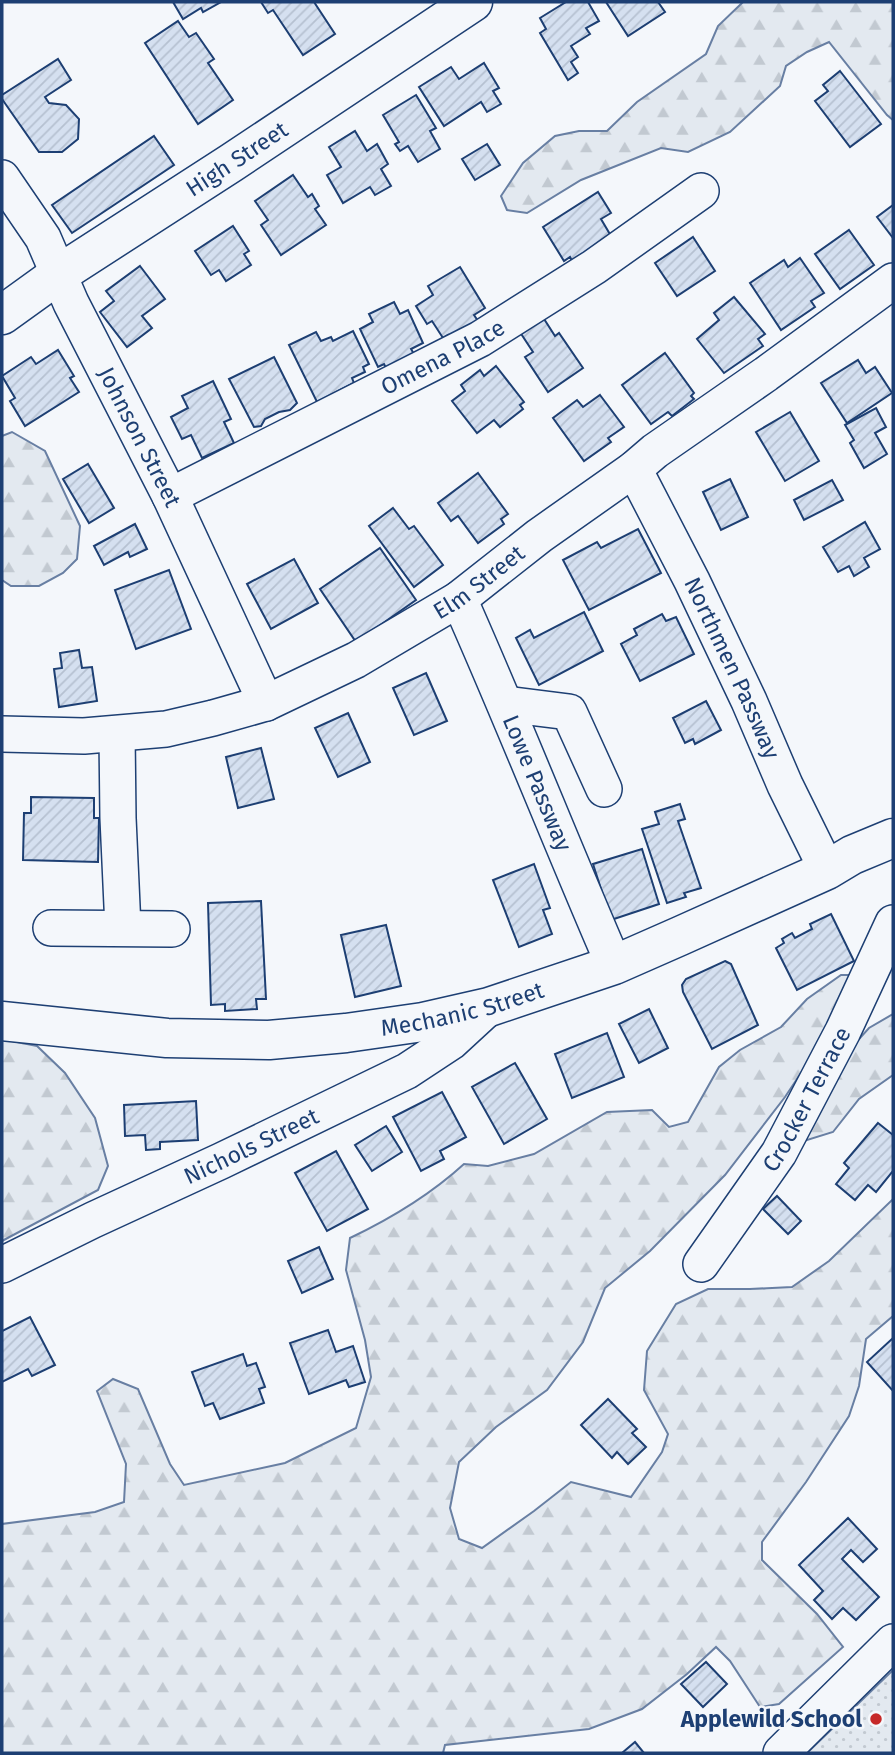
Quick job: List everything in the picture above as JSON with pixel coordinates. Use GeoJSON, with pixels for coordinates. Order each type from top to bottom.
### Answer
{"type":"FeatureCollection","features":[{"type":"Feature","properties":{"kind":"main road","name":"High Street"},"geometry":{"type":"LineString","coordinates":[[2,315],[59,274],[472,2]]}},
{"type":"Feature","properties":{"kind":"main road","name":"Mechanic Street"},"geometry":{"type":"LineString","coordinates":[[2,1021],[167,1038],[270,1040],[423,1022],[489,1007],[614,965],[893,838]]}},
{"type":"Feature","properties":{"kind":"street","name":"Johnson Street"},"geometry":{"type":"LineString","coordinates":[[2,178],[43,238],[71,303],[170,496],[266,704]]}},
{"type":"Feature","properties":{"kind":"street","name":"Omena Place"},"geometry":{"type":"LineString","coordinates":[[170,496],[480,339],[594,267],[701,191]]}},
{"type":"Feature","properties":{"kind":"street","name":"Elm Street"},"geometry":{"type":"LineString","coordinates":[[2,734],[84,736],[166,729],[266,704],[356,660],[459,599],[655,451],[893,281]]}},
{"type":"Feature","properties":{"kind":"street","name":"Northmen Passway"},"geometry":{"type":"LineString","coordinates":[[634,469],[692,581],[827,870]]}},
{"type":"Feature","properties":{"kind":"street","name":"Lowe Passway"},"geometry":{"type":"LineString","coordinates":[[459,599],[614,965]]}},
{"type":"Feature","properties":{"kind":"street"},"geometry":{"type":"LineString","coordinates":[[505,704],[569,712],[604,789]]}},
{"type":"Feature","properties":{"kind":"street"},"geometry":{"type":"LineString","coordinates":[[117,734],[123,928]]}},
{"type":"Feature","properties":{"kind":"street","name":"Crocker Terrace"},"geometry":{"type":"LineString","coordinates":[[701,1264],[779,1153],[843,1031],[893,923]]}},
{"type":"Feature","properties":{"kind":"street"},"geometry":{"type":"LineString","coordinates":[[51,928],[172,929]]}},
{"type":"Feature","properties":{"kind":"street","name":"Nichols Street"},"geometry":{"type":"LineString","coordinates":[[2,1265],[407,1071],[451,1042],[489,1007]]}},
{"type":"Feature","properties":{"kind":"street"},"geometry":{"type":"LineString","coordinates":[[781,1753],[893,1642]]}},
{"type":"Feature","properties":{"kind":"green space"},"geometry":{"type":"Polygon","coordinates":[[[743,2],[893,2],[893,120],[829,42],[786,66],[780,86],[730,132],[688,152],[661,148],[581,180],[527,213],[507,210],[501,196],[523,163],[555,136],[579,131],[607,131],[637,102],[706,54],[718,26],[743,2]]]}},
{"type":"Feature","properties":{"kind":"green space"},"geometry":{"type":"Polygon","coordinates":[[[12,432],[45,451],[80,526],[77,559],[63,573],[39,586],[11,586],[2,580],[2,436],[12,432]]]}},
{"type":"Feature","properties":{"kind":"green space"},"geometry":{"type":"Polygon","coordinates":[[[841,975],[858,975],[847,1004],[785,1097],[725,1175],[650,1251],[605,1288],[583,1342],[547,1390],[496,1427],[459,1462],[450,1508],[459,1539],[482,1548],[571,1482],[631,1497],[662,1452],[668,1434],[644,1390],[647,1351],[676,1304],[708,1289],[792,1287],[829,1261],[893,1199],[893,1316],[866,1339],[859,1386],[849,1416],[806,1482],[762,1542],[762,1560],[817,1614],[843,1647],[779,1704],[760,1707],[730,1661],[716,1647],[642,1709],[589,1729],[445,1745],[443,1753],[2,1753],[2,1524],[95,1512],[124,1502],[126,1464],[97,1391],[113,1379],[138,1389],[170,1464],[184,1485],[285,1463],[356,1428],[371,1377],[365,1340],[346,1270],[350,1238],[410,1205],[464,1164],[488,1166],[534,1154],[607,1112],[652,1110],[669,1127],[688,1122],[719,1067],[740,1050],[781,1027],[807,999],[841,975]]]}},
{"type":"Feature","properties":{"kind":"green space"},"geometry":{"type":"Polygon","coordinates":[[[893,1014],[893,1075],[859,1099],[833,1132],[804,1141],[831,1070],[869,1028],[893,1014]]]}},
{"type":"Feature","properties":{"kind":"green space"},"geometry":{"type":"Polygon","coordinates":[[[2,1039],[37,1046],[65,1073],[95,1118],[108,1166],[98,1190],[2,1241],[2,1039]]]}},
{"type":"Feature","properties":{"kind":"green space","name":"Applewild School"},"geometry":{"type":"Polygon","coordinates":[[[893,1670],[893,1753],[807,1753],[893,1670]]]}},
{"type":"Feature","properties":{"kind":"building"},"geometry":{"type":"Polygon","coordinates":[[[173,2],[221,2],[203,12],[201,8],[183,19],[173,2]]]}},
{"type":"Feature","properties":{"kind":"building"},"geometry":{"type":"Polygon","coordinates":[[[261,2],[314,2],[335,34],[303,55],[273,10],[268,13],[261,2]]]}},
{"type":"Feature","properties":{"kind":"building"},"geometry":{"type":"Polygon","coordinates":[[[566,2],[588,2],[599,21],[586,28],[590,34],[571,46],[578,57],[571,62],[578,73],[568,80],[540,33],[546,29],[540,18],[566,2]]]}},
{"type":"Feature","properties":{"kind":"building"},"geometry":{"type":"Polygon","coordinates":[[[606,2],[658,2],[665,12],[628,36],[606,2]]]}},
{"type":"Feature","properties":{"kind":"building"},"geometry":{"type":"Polygon","coordinates":[[[178,21],[189,37],[196,33],[214,59],[208,63],[233,100],[198,124],[145,43],[178,21]]]}},
{"type":"Feature","properties":{"kind":"building"},"geometry":{"type":"Polygon","coordinates":[[[58,59],[71,80],[45,97],[49,103],[66,105],[79,119],[78,139],[62,152],[39,152],[2,99],[2,95],[58,59]]]}},
{"type":"Feature","properties":{"kind":"building"},"geometry":{"type":"Polygon","coordinates":[[[484,63],[499,88],[493,91],[501,104],[487,112],[481,102],[444,126],[419,87],[451,67],[459,79],[484,63]]]}},
{"type":"Feature","properties":{"kind":"building"},"geometry":{"type":"Polygon","coordinates":[[[840,71],[881,124],[850,147],[815,101],[828,91],[823,85],[840,71]]]}},
{"type":"Feature","properties":{"kind":"building"},"geometry":{"type":"Polygon","coordinates":[[[416,95],[436,128],[430,131],[440,149],[418,162],[408,146],[400,151],[395,144],[399,142],[383,115],[416,95]]]}},
{"type":"Feature","properties":{"kind":"building"},"geometry":{"type":"Polygon","coordinates":[[[355,131],[367,151],[377,144],[388,164],[381,169],[391,186],[375,195],[370,187],[343,203],[327,175],[341,167],[329,147],[355,131]]]}},
{"type":"Feature","properties":{"kind":"building"},"geometry":{"type":"Polygon","coordinates":[[[154,136],[174,165],[72,233],[52,205],[154,136]]]}},
{"type":"Feature","properties":{"kind":"building"},"geometry":{"type":"Polygon","coordinates":[[[487,144],[500,165],[475,180],[462,159],[487,144]]]}},
{"type":"Feature","properties":{"kind":"building"},"geometry":{"type":"Polygon","coordinates":[[[293,175],[308,197],[312,194],[319,206],[315,209],[326,225],[281,255],[261,225],[268,220],[255,201],[293,175]]]}},
{"type":"Feature","properties":{"kind":"building"},"geometry":{"type":"Polygon","coordinates":[[[598,192],[611,213],[601,219],[611,236],[572,261],[570,257],[564,261],[543,227],[598,192]]]}},
{"type":"Feature","properties":{"kind":"building"},"geometry":{"type":"Polygon","coordinates":[[[893,205],[893,238],[877,217],[893,205]]]}},
{"type":"Feature","properties":{"kind":"building"},"geometry":{"type":"Polygon","coordinates":[[[233,226],[249,251],[244,254],[251,265],[226,281],[219,270],[211,275],[195,251],[233,226]]]}},
{"type":"Feature","properties":{"kind":"building"},"geometry":{"type":"Polygon","coordinates":[[[849,230],[874,265],[840,289],[815,254],[849,230]]]}},
{"type":"Feature","properties":{"kind":"building"},"geometry":{"type":"Polygon","coordinates":[[[693,237],[715,271],[677,296],[655,263],[693,237]]]}},
{"type":"Feature","properties":{"kind":"building"},"geometry":{"type":"Polygon","coordinates":[[[800,258],[824,293],[811,301],[815,307],[781,330],[750,283],[784,260],[788,267],[800,258]]]}},
{"type":"Feature","properties":{"kind":"building"},"geometry":{"type":"Polygon","coordinates":[[[140,266],[165,299],[142,316],[152,328],[127,347],[100,312],[114,301],[106,291],[140,266]]]}},
{"type":"Feature","properties":{"kind":"building"},"geometry":{"type":"Polygon","coordinates":[[[460,267],[485,308],[474,315],[478,321],[450,339],[448,335],[443,338],[432,321],[427,324],[416,306],[433,295],[428,286],[460,267]]]}},
{"type":"Feature","properties":{"kind":"building"},"geometry":{"type":"Polygon","coordinates":[[[734,297],[765,334],[758,339],[763,346],[724,373],[697,339],[719,320],[714,313],[734,297]]]}},
{"type":"Feature","properties":{"kind":"building"},"geometry":{"type":"Polygon","coordinates":[[[394,302],[400,314],[408,310],[423,343],[411,349],[414,354],[386,368],[384,364],[378,367],[360,329],[373,322],[369,314],[394,302]]]}},
{"type":"Feature","properties":{"kind":"building"},"geometry":{"type":"Polygon","coordinates":[[[537,308],[555,336],[559,333],[583,368],[548,392],[525,357],[533,352],[514,323],[537,308]]]}},
{"type":"Feature","properties":{"kind":"building"},"geometry":{"type":"Polygon","coordinates":[[[353,331],[369,364],[363,367],[365,372],[352,378],[354,383],[317,402],[289,345],[316,332],[321,341],[331,337],[333,341],[353,331]]]}},
{"type":"Feature","properties":{"kind":"building"},"geometry":{"type":"Polygon","coordinates":[[[58,350],[74,376],[70,378],[79,392],[25,426],[10,401],[15,398],[2,376],[31,357],[36,364],[58,350]]]}},
{"type":"Feature","properties":{"kind":"building"},"geometry":{"type":"Polygon","coordinates":[[[665,353],[694,393],[691,396],[694,399],[672,416],[668,412],[651,424],[622,385],[665,353]]]}},
{"type":"Feature","properties":{"kind":"building"},"geometry":{"type":"Polygon","coordinates":[[[274,357],[297,403],[290,410],[279,412],[265,419],[261,426],[254,427],[229,379],[274,357]]]}},
{"type":"Feature","properties":{"kind":"building"},"geometry":{"type":"Polygon","coordinates":[[[858,360],[866,373],[875,367],[892,393],[847,423],[821,383],[858,360]]]}},
{"type":"Feature","properties":{"kind":"building"},"geometry":{"type":"Polygon","coordinates":[[[496,366],[524,402],[520,405],[523,409],[500,427],[494,420],[477,433],[452,401],[465,391],[461,385],[480,370],[484,376],[496,366]]]}},
{"type":"Feature","properties":{"kind":"building"},"geometry":{"type":"Polygon","coordinates":[[[213,381],[231,419],[224,422],[234,443],[202,458],[191,435],[182,439],[171,417],[188,408],[182,396],[213,381]]]}},
{"type":"Feature","properties":{"kind":"building"},"geometry":{"type":"Polygon","coordinates":[[[600,395],[624,427],[608,438],[611,442],[584,461],[553,418],[577,400],[583,407],[600,395]]]}},
{"type":"Feature","properties":{"kind":"building"},"geometry":{"type":"Polygon","coordinates":[[[876,408],[886,427],[875,433],[887,454],[864,468],[850,443],[854,440],[845,425],[876,408]]]}},
{"type":"Feature","properties":{"kind":"building"},"geometry":{"type":"Polygon","coordinates":[[[790,412],[819,461],[785,481],[756,432],[790,412]]]}},
{"type":"Feature","properties":{"kind":"building"},"geometry":{"type":"Polygon","coordinates":[[[88,464],[114,508],[89,523],[63,479],[88,464]]]}},
{"type":"Feature","properties":{"kind":"building"},"geometry":{"type":"Polygon","coordinates":[[[478,473],[508,514],[501,519],[504,524],[478,543],[458,516],[451,521],[438,503],[478,473]]]}},
{"type":"Feature","properties":{"kind":"building"},"geometry":{"type":"Polygon","coordinates":[[[730,479],[748,517],[721,530],[703,492],[730,479]]]}},
{"type":"Feature","properties":{"kind":"building"},"geometry":{"type":"Polygon","coordinates":[[[832,480],[843,500],[804,520],[794,500],[832,480]]]}},
{"type":"Feature","properties":{"kind":"building"},"geometry":{"type":"Polygon","coordinates":[[[393,508],[409,529],[414,526],[443,565],[414,587],[369,526],[393,508]]]}},
{"type":"Feature","properties":{"kind":"building"},"geometry":{"type":"Polygon","coordinates":[[[865,522],[880,549],[864,558],[869,567],[854,576],[849,566],[838,572],[823,547],[865,522]]]}},
{"type":"Feature","properties":{"kind":"building"},"geometry":{"type":"Polygon","coordinates":[[[135,524],[147,549],[130,557],[128,552],[104,565],[94,546],[135,524]]]}},
{"type":"Feature","properties":{"kind":"building"},"geometry":{"type":"Polygon","coordinates":[[[638,529],[661,573],[589,610],[563,560],[597,542],[601,548],[638,529]]]}},
{"type":"Feature","properties":{"kind":"building"},"geometry":{"type":"Polygon","coordinates":[[[380,548],[416,600],[356,642],[320,589],[380,548]]]}},
{"type":"Feature","properties":{"kind":"building"},"geometry":{"type":"Polygon","coordinates":[[[294,559],[318,603],[271,629],[247,584],[294,559]]]}},
{"type":"Feature","properties":{"kind":"building"},"geometry":{"type":"Polygon","coordinates":[[[169,570],[191,629],[136,649],[115,590],[169,570]]]}},
{"type":"Feature","properties":{"kind":"building"},"geometry":{"type":"Polygon","coordinates":[[[584,612],[603,651],[539,685],[516,638],[530,630],[534,638],[584,612]]]}},
{"type":"Feature","properties":{"kind":"building"},"geometry":{"type":"Polygon","coordinates":[[[662,614],[666,621],[676,617],[694,654],[640,681],[621,644],[637,635],[634,629],[662,614]]]}},
{"type":"Feature","properties":{"kind":"building"},"geometry":{"type":"Polygon","coordinates":[[[79,650],[82,668],[92,667],[97,701],[59,707],[54,669],[62,668],[60,653],[79,650]]]}},
{"type":"Feature","properties":{"kind":"building"},"geometry":{"type":"Polygon","coordinates":[[[426,673],[447,721],[414,735],[393,688],[426,673]]]}},
{"type":"Feature","properties":{"kind":"building"},"geometry":{"type":"Polygon","coordinates":[[[706,701],[721,730],[695,744],[693,739],[685,743],[673,718],[706,701]]]}},
{"type":"Feature","properties":{"kind":"building"},"geometry":{"type":"Polygon","coordinates":[[[348,713],[370,762],[338,777],[315,728],[348,713]]]}},
{"type":"Feature","properties":{"kind":"building"},"geometry":{"type":"Polygon","coordinates":[[[261,748],[274,799],[238,808],[226,757],[261,748]]]}},
{"type":"Feature","properties":{"kind":"building"},"geometry":{"type":"Polygon","coordinates":[[[31,797],[94,798],[94,818],[99,818],[98,862],[23,860],[24,813],[31,813],[31,797]]]}},
{"type":"Feature","properties":{"kind":"building"},"geometry":{"type":"Polygon","coordinates":[[[680,804],[685,819],[678,821],[701,888],[684,893],[686,897],[667,903],[642,829],[659,824],[655,812],[680,804]]]}},
{"type":"Feature","properties":{"kind":"building"},"geometry":{"type":"Polygon","coordinates":[[[642,849],[659,904],[611,920],[593,864],[642,849]]]}},
{"type":"Feature","properties":{"kind":"building"},"geometry":{"type":"Polygon","coordinates":[[[534,864],[550,908],[543,910],[552,934],[519,947],[493,880],[534,864]]]}},
{"type":"Feature","properties":{"kind":"building"},"geometry":{"type":"Polygon","coordinates":[[[261,901],[266,999],[256,999],[257,1009],[225,1011],[225,1004],[211,1005],[208,903],[261,901]]]}},
{"type":"Feature","properties":{"kind":"building"},"geometry":{"type":"Polygon","coordinates":[[[831,914],[854,961],[797,990],[776,948],[784,943],[782,939],[792,933],[795,938],[812,929],[810,924],[831,914]]]}},
{"type":"Feature","properties":{"kind":"building"},"geometry":{"type":"Polygon","coordinates":[[[386,925],[401,986],[355,997],[341,935],[386,925]]]}},
{"type":"Feature","properties":{"kind":"building"},"geometry":{"type":"Polygon","coordinates":[[[725,961],[731,964],[758,1025],[712,1049],[682,985],[686,979],[725,961]]]}},
{"type":"Feature","properties":{"kind":"building"},"geometry":{"type":"Polygon","coordinates":[[[649,1009],[668,1048],[639,1063],[619,1024],[649,1009]]]}},
{"type":"Feature","properties":{"kind":"building"},"geometry":{"type":"Polygon","coordinates":[[[607,1033],[624,1077],[572,1098],[555,1054],[607,1033]]]}},
{"type":"Feature","properties":{"kind":"building"},"geometry":{"type":"Polygon","coordinates":[[[515,1063],[547,1119],[504,1144],[472,1087],[515,1063]]]}},
{"type":"Feature","properties":{"kind":"building"},"geometry":{"type":"Polygon","coordinates":[[[442,1092],[466,1137],[440,1151],[444,1159],[421,1171],[393,1117],[442,1092]]]}},
{"type":"Feature","properties":{"kind":"building"},"geometry":{"type":"Polygon","coordinates":[[[196,1101],[198,1140],[160,1142],[160,1149],[146,1150],[145,1135],[125,1136],[124,1105],[196,1101]]]}},
{"type":"Feature","properties":{"kind":"building"},"geometry":{"type":"Polygon","coordinates":[[[878,1123],[893,1135],[893,1171],[876,1192],[868,1185],[855,1200],[836,1184],[849,1168],[844,1163],[878,1123]]]}},
{"type":"Feature","properties":{"kind":"building"},"geometry":{"type":"Polygon","coordinates":[[[386,1126],[402,1152],[372,1171],[355,1145],[386,1126]]]}},
{"type":"Feature","properties":{"kind":"building"},"geometry":{"type":"Polygon","coordinates":[[[336,1151],[368,1209],[327,1231],[295,1173],[336,1151]]]}},
{"type":"Feature","properties":{"kind":"building"},"geometry":{"type":"Polygon","coordinates":[[[777,1196],[801,1221],[788,1234],[763,1209],[777,1196]]]}},
{"type":"Feature","properties":{"kind":"building"},"geometry":{"type":"Polygon","coordinates":[[[319,1247],[333,1279],[302,1293],[288,1261],[319,1247]]]}},
{"type":"Feature","properties":{"kind":"building"},"geometry":{"type":"Polygon","coordinates":[[[30,1317],[55,1365],[32,1376],[28,1369],[2,1382],[2,1331],[30,1317]]]}},
{"type":"Feature","properties":{"kind":"building"},"geometry":{"type":"Polygon","coordinates":[[[328,1330],[336,1352],[353,1346],[365,1382],[349,1387],[346,1380],[309,1394],[290,1343],[328,1330]]]}},
{"type":"Feature","properties":{"kind":"building"},"geometry":{"type":"Polygon","coordinates":[[[893,1338],[893,1391],[867,1362],[893,1338]]]}},
{"type":"Feature","properties":{"kind":"building"},"geometry":{"type":"Polygon","coordinates":[[[243,1354],[247,1366],[256,1363],[265,1387],[259,1389],[264,1403],[220,1419],[213,1403],[205,1406],[192,1372],[243,1354]]]}},
{"type":"Feature","properties":{"kind":"building"},"geometry":{"type":"Polygon","coordinates":[[[608,1399],[637,1429],[632,1433],[646,1447],[628,1464],[617,1452],[612,1458],[581,1425],[608,1399]]]}},
{"type":"Feature","properties":{"kind":"building"},"geometry":{"type":"Polygon","coordinates":[[[848,1518],[877,1549],[863,1562],[851,1550],[842,1559],[879,1597],[856,1620],[843,1608],[832,1619],[814,1600],[823,1591],[799,1565],[848,1518]]]}},
{"type":"Feature","properties":{"kind":"building"},"geometry":{"type":"Polygon","coordinates":[[[706,1662],[727,1684],[703,1707],[681,1684],[706,1662]]]}},
{"type":"Feature","properties":{"kind":"building"},"geometry":{"type":"Polygon","coordinates":[[[635,1742],[644,1753],[622,1753],[635,1742]]]}},
{"type":"Feature","properties":{"kind":"place","name":"Applewild School"},"geometry":{"type":"Point","coordinates":[876,1719]}}]}
